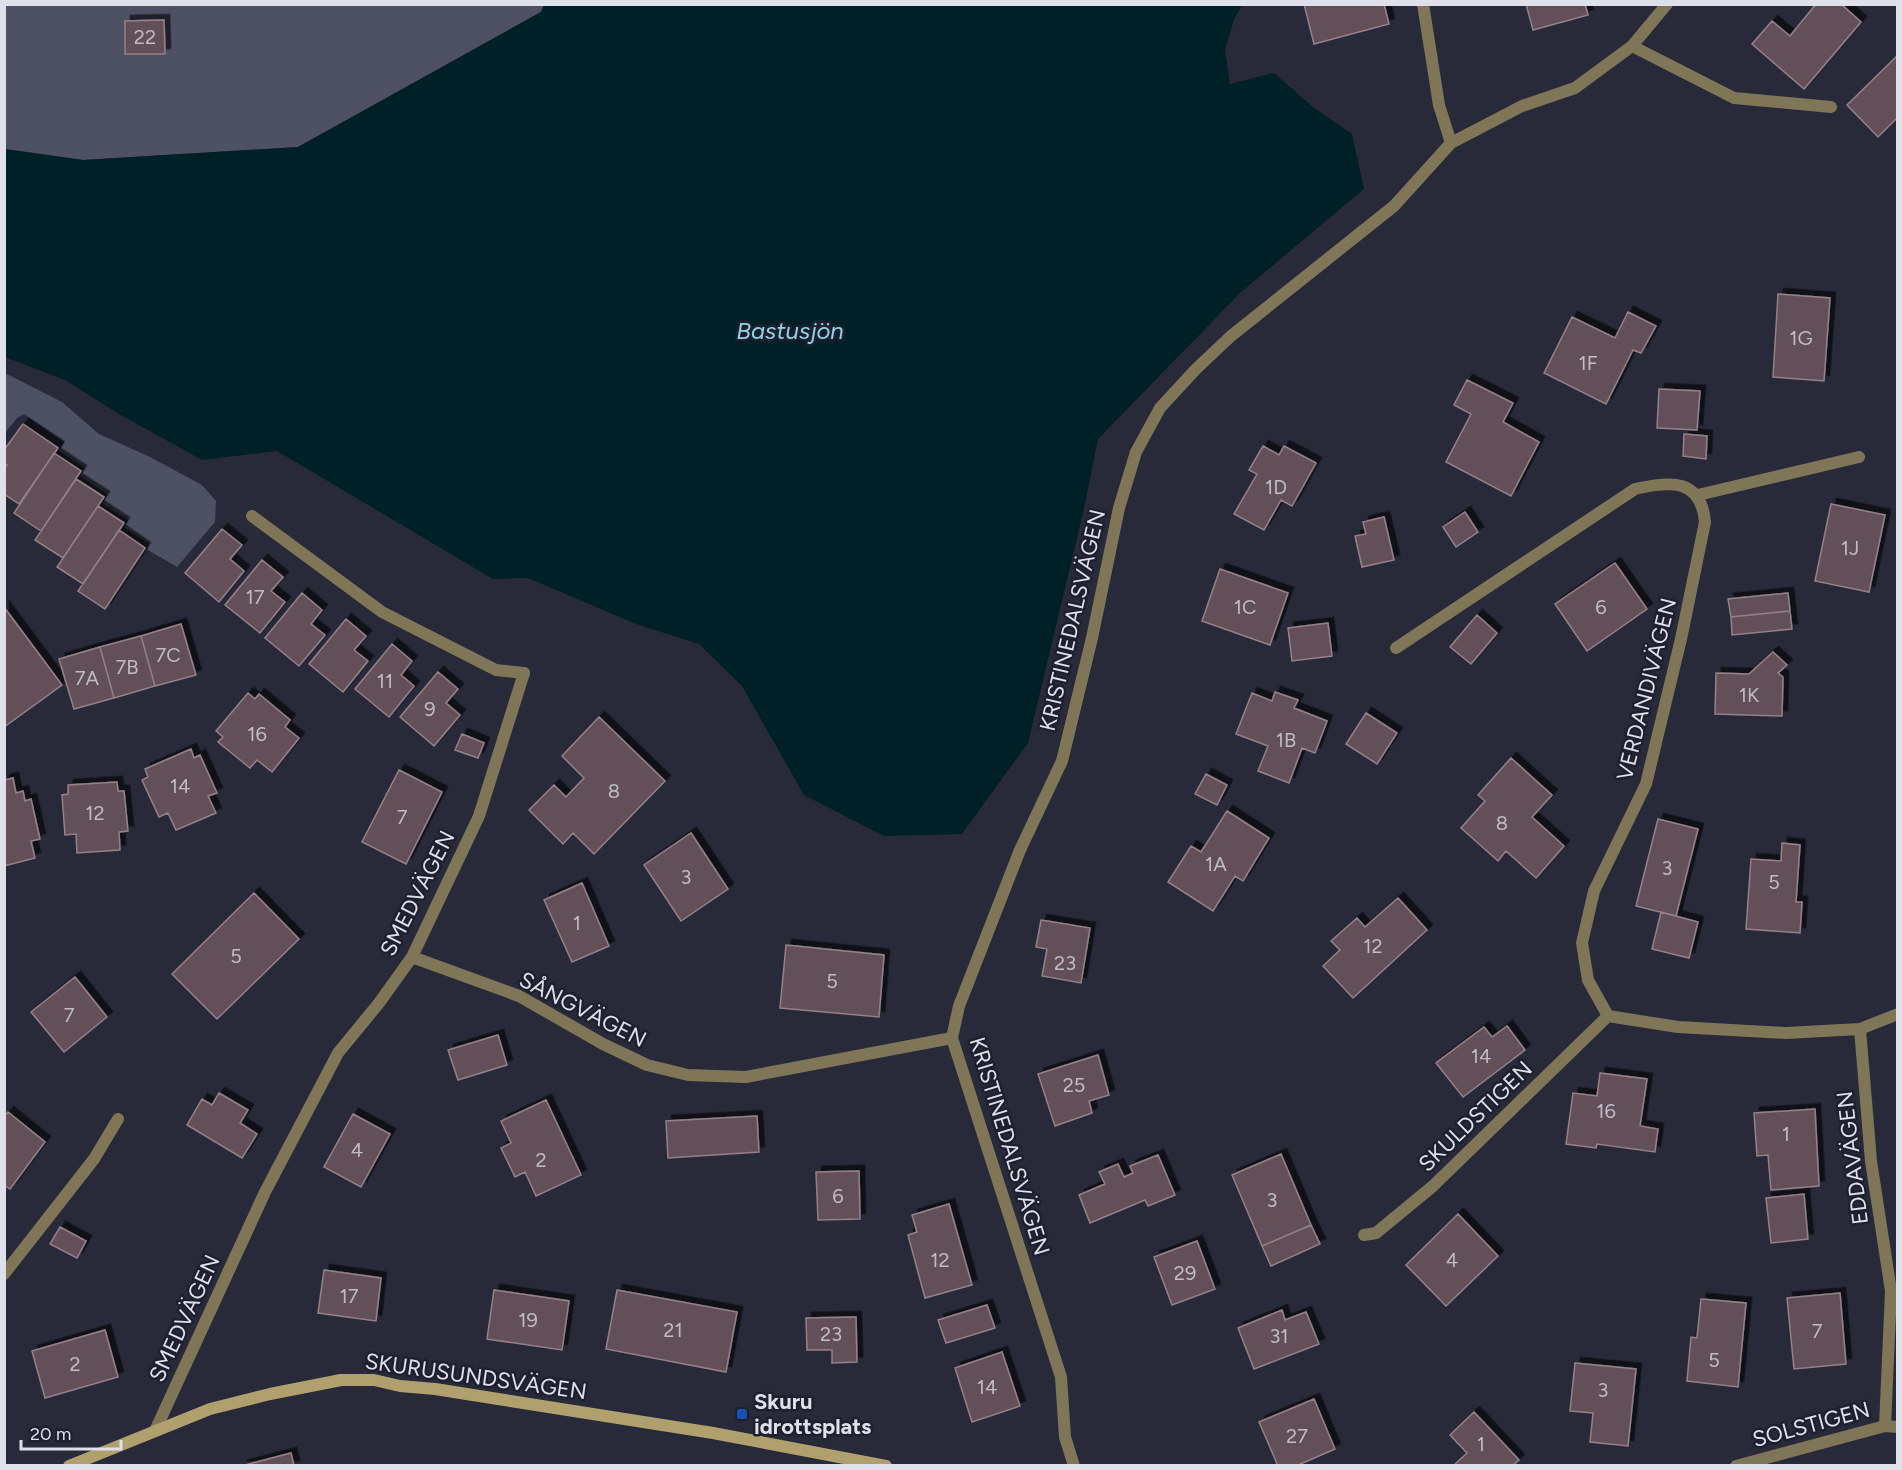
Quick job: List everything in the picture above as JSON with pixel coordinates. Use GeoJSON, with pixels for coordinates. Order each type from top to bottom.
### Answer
{"type":"FeatureCollection","features":[{"type":"Feature","properties":{"kind":"street"},"geometry":{"type":"LineString","coordinates":[[1423,4],[1439,105],[1451,143]]}},
{"type":"Feature","properties":{"kind":"street","name":"KRISTINEDALSVÄGEN"},"geometry":{"type":"LineString","coordinates":[[1074,1466],[1065,1437],[1060,1377],[952,1038],[959,1006],[1020,850],[1062,761],[1092,638],[1119,508],[1136,452],[1160,408],[1196,369],[1231,336],[1394,206],[1451,143],[1522,106],[1575,88],[1632,46],[1667,4]]}},
{"type":"Feature","properties":{"kind":"street"},"geometry":{"type":"LineString","coordinates":[[1632,46],[1734,98],[1831,107]]}},
{"type":"Feature","properties":{"kind":"street"},"geometry":{"type":"LineString","coordinates":[[1396,648],[1635,489],[1652,485],[1671,485],[1687,487],[1698,495],[1859,457]]}},
{"type":"Feature","properties":{"kind":"street","name":"VERDANDIVÄGEN"},"geometry":{"type":"LineString","coordinates":[[1608,1016],[1588,980],[1582,943],[1594,891],[1646,784],[1702,545],[1705,522],[1704,506],[1698,495]]}},
{"type":"Feature","properties":{"kind":"street","name":"SMEDVÄGEN"},"geometry":{"type":"LineString","coordinates":[[155,1431],[265,1192],[338,1053],[379,1003],[412,957],[479,816],[524,673],[496,670],[382,612],[252,516]]}},
{"type":"Feature","properties":{"kind":"street","name":"SÅNGVÄGEN"},"geometry":{"type":"LineString","coordinates":[[412,957],[519,996],[603,1044],[647,1065],[688,1075],[746,1077],[952,1038]]}},
{"type":"Feature","properties":{"kind":"street"},"geometry":{"type":"LineString","coordinates":[[1608,1016],[1678,1027],[1786,1033],[1860,1029],[1898,1014]]}},
{"type":"Feature","properties":{"kind":"street","name":"SKULDSTIGEN"},"geometry":{"type":"LineString","coordinates":[[1364,1235],[1376,1233],[1433,1186],[1608,1016]]}},
{"type":"Feature","properties":{"kind":"street","name":"EDDAVÄGEN"},"geometry":{"type":"LineString","coordinates":[[1860,1029],[1871,1161],[1891,1291],[1891,1427]]}},
{"type":"Feature","properties":{"kind":"street"},"geometry":{"type":"LineString","coordinates":[[4,1274],[94,1159],[118,1119]]}},
{"type":"Feature","properties":{"kind":"street","name":"SKURUSUNDSVÄGEN"},"geometry":{"type":"LineString","coordinates":[[69,1466],[210,1409],[340,1380],[374,1380],[400,1386],[446,1391],[713,1433],[886,1466]]}},
{"type":"Feature","properties":{"kind":"street","name":"SOLSTIGEN"},"geometry":{"type":"LineString","coordinates":[[1736,1466],[1891,1427]]}},
{"type":"Feature","properties":{"kind":"shaded area"},"geometry":{"type":"Polygon","coordinates":[[[5,5],[544,5],[541,12],[298,147],[83,160],[5,149],[5,5]]]}},
{"type":"Feature","properties":{"kind":"shaded area"},"geometry":{"type":"Polygon","coordinates":[[[5,373],[62,402],[99,434],[150,457],[202,485],[216,501],[215,522],[177,567],[148,550],[148,543],[125,528],[128,520],[103,504],[107,494],[80,476],[85,468],[59,451],[65,441],[24,414],[17,418],[5,433],[5,373]]]}},
{"type":"Feature","properties":{"kind":"water","name":"Bastusjön"},"geometry":{"type":"Polygon","coordinates":[[[544,5],[1242,5],[1234,20],[1225,50],[1230,84],[1274,73],[1313,107],[1352,134],[1364,189],[1240,293],[1098,439],[1083,513],[1028,743],[962,834],[884,836],[804,795],[742,686],[699,644],[636,624],[528,578],[493,579],[277,451],[202,460],[119,414],[65,380],[5,357],[5,149],[83,160],[298,147],[541,12],[544,5]]]}},
{"type":"Feature","properties":{"kind":"building"},"geometry":{"type":"Polygon","coordinates":[[[1304,4],[1384,4],[1389,24],[1314,44],[1304,4]]]}},
{"type":"Feature","properties":{"kind":"building"},"geometry":{"type":"Polygon","coordinates":[[[1526,4],[1585,4],[1588,15],[1533,30],[1526,4]]]}},
{"type":"Feature","properties":{"kind":"building"},"geometry":{"type":"Polygon","coordinates":[[[1816,4],[1841,4],[1861,22],[1804,89],[1752,44],[1772,21],[1790,36],[1816,4]]]}},
{"type":"Feature","properties":{"kind":"building"},"geometry":{"type":"Polygon","coordinates":[[[164,20],[165,54],[125,54],[125,21],[164,20]]]}},
{"type":"Feature","properties":{"kind":"building"},"geometry":{"type":"Polygon","coordinates":[[[1898,55],[1898,117],[1878,137],[1847,105],[1898,55]]]}},
{"type":"Feature","properties":{"kind":"building"},"geometry":{"type":"Polygon","coordinates":[[[1778,294],[1830,298],[1824,381],[1773,377],[1778,294]]]}},
{"type":"Feature","properties":{"kind":"building"},"geometry":{"type":"Polygon","coordinates":[[[1628,312],[1656,326],[1641,353],[1633,350],[1606,404],[1544,373],[1572,317],[1615,338],[1628,312]]]}},
{"type":"Feature","properties":{"kind":"building"},"geometry":{"type":"Polygon","coordinates":[[[1467,380],[1513,403],[1503,422],[1539,442],[1511,496],[1446,462],[1471,414],[1454,405],[1467,380]]]}},
{"type":"Feature","properties":{"kind":"building"},"geometry":{"type":"Polygon","coordinates":[[[1659,389],[1700,391],[1697,430],[1657,428],[1659,389]]]}},
{"type":"Feature","properties":{"kind":"building"},"geometry":{"type":"Polygon","coordinates":[[[23,424],[58,448],[19,504],[4,494],[4,468],[7,465],[4,463],[4,450],[23,424]]]}},
{"type":"Feature","properties":{"kind":"building"},"geometry":{"type":"Polygon","coordinates":[[[1684,434],[1707,436],[1706,459],[1683,456],[1684,434]]]}},
{"type":"Feature","properties":{"kind":"building"},"geometry":{"type":"Polygon","coordinates":[[[1263,446],[1279,455],[1284,446],[1316,463],[1292,506],[1281,500],[1264,530],[1234,514],[1257,474],[1249,470],[1263,446]]]}},
{"type":"Feature","properties":{"kind":"building"},"geometry":{"type":"Polygon","coordinates":[[[54,453],[81,471],[41,531],[14,513],[54,453]]]}},
{"type":"Feature","properties":{"kind":"building"},"geometry":{"type":"Polygon","coordinates":[[[76,479],[104,497],[63,558],[35,540],[76,479]]]}},
{"type":"Feature","properties":{"kind":"building"},"geometry":{"type":"Polygon","coordinates":[[[1831,504],[1885,515],[1869,592],[1815,581],[1831,504]]]}},
{"type":"Feature","properties":{"kind":"building"},"geometry":{"type":"Polygon","coordinates":[[[98,506],[124,523],[83,584],[57,567],[98,506]]]}},
{"type":"Feature","properties":{"kind":"building"},"geometry":{"type":"Polygon","coordinates":[[[1465,512],[1478,532],[1456,547],[1443,527],[1465,512]]]}},
{"type":"Feature","properties":{"kind":"building"},"geometry":{"type":"Polygon","coordinates":[[[1384,517],[1394,560],[1362,567],[1355,536],[1366,534],[1363,522],[1384,517]]]}},
{"type":"Feature","properties":{"kind":"building"},"geometry":{"type":"Polygon","coordinates":[[[222,529],[242,545],[230,559],[244,571],[219,602],[185,573],[222,529]]]}},
{"type":"Feature","properties":{"kind":"building"},"geometry":{"type":"Polygon","coordinates":[[[119,530],[145,548],[105,609],[78,591],[119,530]]]}},
{"type":"Feature","properties":{"kind":"building"},"geometry":{"type":"Polygon","coordinates":[[[262,560],[283,577],[271,591],[285,602],[260,633],[225,605],[262,560]]]}},
{"type":"Feature","properties":{"kind":"building"},"geometry":{"type":"Polygon","coordinates":[[[1615,563],[1647,609],[1587,651],[1555,604],[1615,563]]]}},
{"type":"Feature","properties":{"kind":"building"},"geometry":{"type":"Polygon","coordinates":[[[1220,569],[1288,593],[1270,645],[1202,621],[1220,569]]]}},
{"type":"Feature","properties":{"kind":"building"},"geometry":{"type":"Polygon","coordinates":[[[302,593],[322,610],[311,624],[325,635],[299,666],[265,638],[302,593]]]}},
{"type":"Feature","properties":{"kind":"building"},"geometry":{"type":"Polygon","coordinates":[[[1788,593],[1790,611],[1731,617],[1728,599],[1788,593]]]}},
{"type":"Feature","properties":{"kind":"building"},"geometry":{"type":"Polygon","coordinates":[[[4,607],[62,685],[4,727],[4,607]]]}},
{"type":"Feature","properties":{"kind":"building"},"geometry":{"type":"Polygon","coordinates":[[[1790,611],[1792,629],[1732,635],[1731,617],[1790,611]]]}},
{"type":"Feature","properties":{"kind":"building"},"geometry":{"type":"Polygon","coordinates":[[[1477,615],[1497,633],[1471,664],[1450,647],[1477,615]]]}},
{"type":"Feature","properties":{"kind":"building"},"geometry":{"type":"Polygon","coordinates":[[[346,619],[366,636],[354,650],[368,661],[343,692],[309,664],[346,619]]]}},
{"type":"Feature","properties":{"kind":"building"},"geometry":{"type":"Polygon","coordinates":[[[1328,623],[1332,656],[1292,661],[1288,628],[1328,623]]]}},
{"type":"Feature","properties":{"kind":"building"},"geometry":{"type":"Polygon","coordinates":[[[181,624],[196,675],[155,686],[141,636],[181,624]]]}},
{"type":"Feature","properties":{"kind":"building"},"geometry":{"type":"Polygon","coordinates":[[[141,636],[155,686],[114,698],[100,647],[141,636]]]}},
{"type":"Feature","properties":{"kind":"building"},"geometry":{"type":"Polygon","coordinates":[[[392,644],[412,661],[401,675],[414,686],[389,717],[355,689],[392,644]]]}},
{"type":"Feature","properties":{"kind":"building"},"geometry":{"type":"Polygon","coordinates":[[[100,647],[114,698],[74,709],[59,659],[100,647]]]}},
{"type":"Feature","properties":{"kind":"building"},"geometry":{"type":"Polygon","coordinates":[[[1773,652],[1787,665],[1778,673],[1783,677],[1782,716],[1715,714],[1716,673],[1749,674],[1773,652]]]}},
{"type":"Feature","properties":{"kind":"building"},"geometry":{"type":"Polygon","coordinates":[[[438,672],[458,689],[446,703],[460,715],[434,746],[400,717],[438,672]]]}},
{"type":"Feature","properties":{"kind":"building"},"geometry":{"type":"Polygon","coordinates":[[[1275,692],[1298,700],[1294,708],[1327,721],[1315,753],[1302,748],[1289,783],[1258,771],[1268,746],[1236,734],[1252,693],[1272,701],[1275,692]]]}},
{"type":"Feature","properties":{"kind":"building"},"geometry":{"type":"Polygon","coordinates":[[[248,693],[255,699],[259,694],[290,720],[285,727],[299,738],[272,772],[257,760],[250,768],[218,742],[223,737],[216,731],[248,693]]]}},
{"type":"Feature","properties":{"kind":"building"},"geometry":{"type":"Polygon","coordinates":[[[1366,713],[1397,733],[1377,764],[1346,744],[1366,713]]]}},
{"type":"Feature","properties":{"kind":"building"},"geometry":{"type":"Polygon","coordinates":[[[599,717],[665,781],[594,854],[573,833],[563,844],[529,810],[554,785],[566,797],[584,778],[562,756],[599,717]]]}},
{"type":"Feature","properties":{"kind":"building"},"geometry":{"type":"Polygon","coordinates":[[[462,734],[484,743],[478,758],[455,750],[462,734]]]}},
{"type":"Feature","properties":{"kind":"building"},"geometry":{"type":"Polygon","coordinates":[[[191,749],[194,758],[200,755],[217,793],[208,796],[216,813],[176,830],[168,813],[159,817],[142,780],[148,777],[145,769],[191,749]]]}},
{"type":"Feature","properties":{"kind":"building"},"geometry":{"type":"Polygon","coordinates":[[[1511,758],[1552,795],[1532,817],[1564,846],[1536,878],[1506,851],[1498,861],[1461,828],[1485,801],[1478,795],[1511,758]]]}},
{"type":"Feature","properties":{"kind":"building"},"geometry":{"type":"Polygon","coordinates":[[[399,770],[442,792],[406,864],[362,842],[399,770]]]}},
{"type":"Feature","properties":{"kind":"building"},"geometry":{"type":"Polygon","coordinates":[[[1206,774],[1227,785],[1217,805],[1195,794],[1206,774]]]}},
{"type":"Feature","properties":{"kind":"building"},"geometry":{"type":"Polygon","coordinates":[[[13,778],[16,793],[23,791],[25,801],[31,799],[40,839],[31,841],[35,858],[4,866],[4,780],[13,778]]]}},
{"type":"Feature","properties":{"kind":"building"},"geometry":{"type":"Polygon","coordinates":[[[117,782],[118,791],[124,791],[128,831],[119,832],[120,850],[77,853],[76,834],[65,835],[62,795],[68,794],[68,785],[117,782]]]}},
{"type":"Feature","properties":{"kind":"building"},"geometry":{"type":"Polygon","coordinates":[[[1227,811],[1269,838],[1243,881],[1235,876],[1213,911],[1168,882],[1191,846],[1201,852],[1227,811]]]}},
{"type":"Feature","properties":{"kind":"building"},"geometry":{"type":"Polygon","coordinates":[[[1658,819],[1698,829],[1676,916],[1636,906],[1658,819]]]}},
{"type":"Feature","properties":{"kind":"building"},"geometry":{"type":"Polygon","coordinates":[[[691,833],[728,889],[681,921],[644,865],[691,833]]]}},
{"type":"Feature","properties":{"kind":"building"},"geometry":{"type":"Polygon","coordinates":[[[1782,843],[1800,845],[1796,902],[1802,902],[1800,933],[1746,929],[1751,859],[1781,861],[1782,843]]]}},
{"type":"Feature","properties":{"kind":"building"},"geometry":{"type":"Polygon","coordinates":[[[582,883],[609,946],[572,962],[544,900],[582,883]]]}},
{"type":"Feature","properties":{"kind":"building"},"geometry":{"type":"Polygon","coordinates":[[[254,893],[299,939],[217,1019],[172,974],[254,893]]]}},
{"type":"Feature","properties":{"kind":"building"},"geometry":{"type":"Polygon","coordinates":[[[1398,898],[1427,930],[1353,998],[1323,966],[1340,950],[1331,941],[1357,918],[1365,927],[1398,898]]]}},
{"type":"Feature","properties":{"kind":"building"},"geometry":{"type":"Polygon","coordinates":[[[1661,912],[1698,922],[1689,958],[1652,949],[1661,912]]]}},
{"type":"Feature","properties":{"kind":"building"},"geometry":{"type":"Polygon","coordinates":[[[1041,920],[1090,928],[1081,983],[1042,976],[1047,949],[1036,947],[1041,920]]]}},
{"type":"Feature","properties":{"kind":"building"},"geometry":{"type":"Polygon","coordinates":[[[786,945],[884,955],[879,1017],[780,1008],[786,945]]]}},
{"type":"Feature","properties":{"kind":"building"},"geometry":{"type":"Polygon","coordinates":[[[75,977],[107,1017],[64,1052],[31,1012],[75,977]]]}},
{"type":"Feature","properties":{"kind":"building"},"geometry":{"type":"Polygon","coordinates":[[[1507,1026],[1525,1050],[1463,1097],[1436,1063],[1484,1027],[1492,1037],[1507,1026]]]}},
{"type":"Feature","properties":{"kind":"building"},"geometry":{"type":"Polygon","coordinates":[[[498,1035],[507,1065],[458,1080],[448,1050],[498,1035]]]}},
{"type":"Feature","properties":{"kind":"building"},"geometry":{"type":"Polygon","coordinates":[[[1098,1055],[1109,1095],[1089,1101],[1092,1113],[1055,1126],[1038,1074],[1098,1055]]]}},
{"type":"Feature","properties":{"kind":"building"},"geometry":{"type":"Polygon","coordinates":[[[1600,1073],[1647,1079],[1640,1126],[1658,1129],[1655,1152],[1597,1144],[1596,1148],[1566,1144],[1573,1093],[1597,1096],[1600,1073]]]}},
{"type":"Feature","properties":{"kind":"building"},"geometry":{"type":"Polygon","coordinates":[[[219,1093],[248,1110],[240,1123],[257,1134],[242,1158],[187,1125],[202,1099],[212,1105],[219,1093]]]}},
{"type":"Feature","properties":{"kind":"building"},"geometry":{"type":"Polygon","coordinates":[[[546,1100],[581,1175],[536,1196],[525,1172],[515,1177],[501,1148],[511,1143],[501,1121],[546,1100]]]}},
{"type":"Feature","properties":{"kind":"building"},"geometry":{"type":"Polygon","coordinates":[[[1815,1109],[1819,1186],[1771,1190],[1768,1155],[1757,1156],[1754,1113],[1815,1109]]]}},
{"type":"Feature","properties":{"kind":"building"},"geometry":{"type":"Polygon","coordinates":[[[8,1112],[45,1142],[10,1189],[4,1185],[4,1117],[8,1112]]]}},
{"type":"Feature","properties":{"kind":"building"},"geometry":{"type":"Polygon","coordinates":[[[353,1114],[390,1134],[361,1187],[324,1167],[353,1114]]]}},
{"type":"Feature","properties":{"kind":"building"},"geometry":{"type":"Polygon","coordinates":[[[757,1116],[759,1152],[668,1158],[666,1121],[757,1116]]]}},
{"type":"Feature","properties":{"kind":"building"},"geometry":{"type":"Polygon","coordinates":[[[1281,1154],[1311,1225],[1262,1246],[1232,1175],[1281,1154]]]}},
{"type":"Feature","properties":{"kind":"building"},"geometry":{"type":"Polygon","coordinates":[[[1158,1155],[1175,1195],[1148,1206],[1145,1200],[1090,1223],[1079,1195],[1105,1184],[1099,1172],[1118,1164],[1124,1177],[1133,1173],[1130,1166],[1158,1155]]]}},
{"type":"Feature","properties":{"kind":"building"},"geometry":{"type":"Polygon","coordinates":[[[859,1171],[860,1219],[818,1220],[816,1172],[859,1171]]]}},
{"type":"Feature","properties":{"kind":"building"},"geometry":{"type":"Polygon","coordinates":[[[1804,1194],[1808,1239],[1771,1243],[1766,1198],[1804,1194]]]}},
{"type":"Feature","properties":{"kind":"building"},"geometry":{"type":"Polygon","coordinates":[[[949,1204],[972,1285],[925,1298],[908,1235],[917,1232],[912,1215],[949,1204]]]}},
{"type":"Feature","properties":{"kind":"building"},"geometry":{"type":"Polygon","coordinates":[[[1458,1214],[1498,1256],[1446,1306],[1406,1265],[1458,1214]]]}},
{"type":"Feature","properties":{"kind":"building"},"geometry":{"type":"Polygon","coordinates":[[[1311,1225],[1320,1244],[1271,1266],[1262,1246],[1311,1225]]]}},
{"type":"Feature","properties":{"kind":"building"},"geometry":{"type":"Polygon","coordinates":[[[60,1227],[86,1241],[77,1258],[50,1244],[60,1227]]]}},
{"type":"Feature","properties":{"kind":"building"},"geometry":{"type":"Polygon","coordinates":[[[1197,1241],[1215,1289],[1172,1305],[1154,1257],[1197,1241]]]}},
{"type":"Feature","properties":{"kind":"building"},"geometry":{"type":"Polygon","coordinates":[[[324,1270],[381,1278],[376,1321],[318,1313],[324,1270]]]}},
{"type":"Feature","properties":{"kind":"building"},"geometry":{"type":"Polygon","coordinates":[[[494,1290],[569,1301],[562,1350],[487,1339],[494,1290]]]}},
{"type":"Feature","properties":{"kind":"building"},"geometry":{"type":"Polygon","coordinates":[[[617,1290],[737,1312],[726,1372],[606,1349],[617,1290]]]}},
{"type":"Feature","properties":{"kind":"building"},"geometry":{"type":"Polygon","coordinates":[[[1840,1293],[1846,1364],[1794,1369],[1787,1298],[1840,1293]]]}},
{"type":"Feature","properties":{"kind":"building"},"geometry":{"type":"Polygon","coordinates":[[[1701,1299],[1746,1303],[1738,1387],[1687,1381],[1691,1337],[1697,1338],[1701,1299]]]}},
{"type":"Feature","properties":{"kind":"building"},"geometry":{"type":"Polygon","coordinates":[[[987,1305],[995,1328],[946,1343],[938,1320],[987,1305]]]}},
{"type":"Feature","properties":{"kind":"building"},"geometry":{"type":"Polygon","coordinates":[[[1282,1310],[1285,1320],[1306,1312],[1319,1344],[1254,1369],[1238,1328],[1282,1310]]]}},
{"type":"Feature","properties":{"kind":"building"},"geometry":{"type":"Polygon","coordinates":[[[856,1317],[857,1362],[832,1363],[832,1350],[807,1350],[806,1318],[856,1317]]]}},
{"type":"Feature","properties":{"kind":"building"},"geometry":{"type":"Polygon","coordinates":[[[105,1330],[118,1377],[45,1398],[32,1351],[105,1330]]]}},
{"type":"Feature","properties":{"kind":"building"},"geometry":{"type":"Polygon","coordinates":[[[1002,1352],[1020,1406],[972,1422],[955,1368],[1002,1352]]]}},
{"type":"Feature","properties":{"kind":"building"},"geometry":{"type":"Polygon","coordinates":[[[1575,1363],[1636,1369],[1628,1446],[1590,1442],[1593,1413],[1570,1411],[1575,1363]]]}},
{"type":"Feature","properties":{"kind":"building"},"geometry":{"type":"Polygon","coordinates":[[[1314,1399],[1335,1449],[1296,1466],[1278,1466],[1259,1422],[1314,1399]]]}},
{"type":"Feature","properties":{"kind":"building"},"geometry":{"type":"Polygon","coordinates":[[[1474,1412],[1519,1460],[1512,1466],[1453,1466],[1467,1453],[1450,1435],[1474,1412]]]}},
{"type":"Feature","properties":{"kind":"building"},"geometry":{"type":"Polygon","coordinates":[[[291,1453],[294,1466],[241,1466],[291,1453]]]}},
{"type":"Feature","properties":{"kind":"place","name":"Skuru idrottsplats"},"geometry":{"type":"Point","coordinates":[742,1414]}}]}
